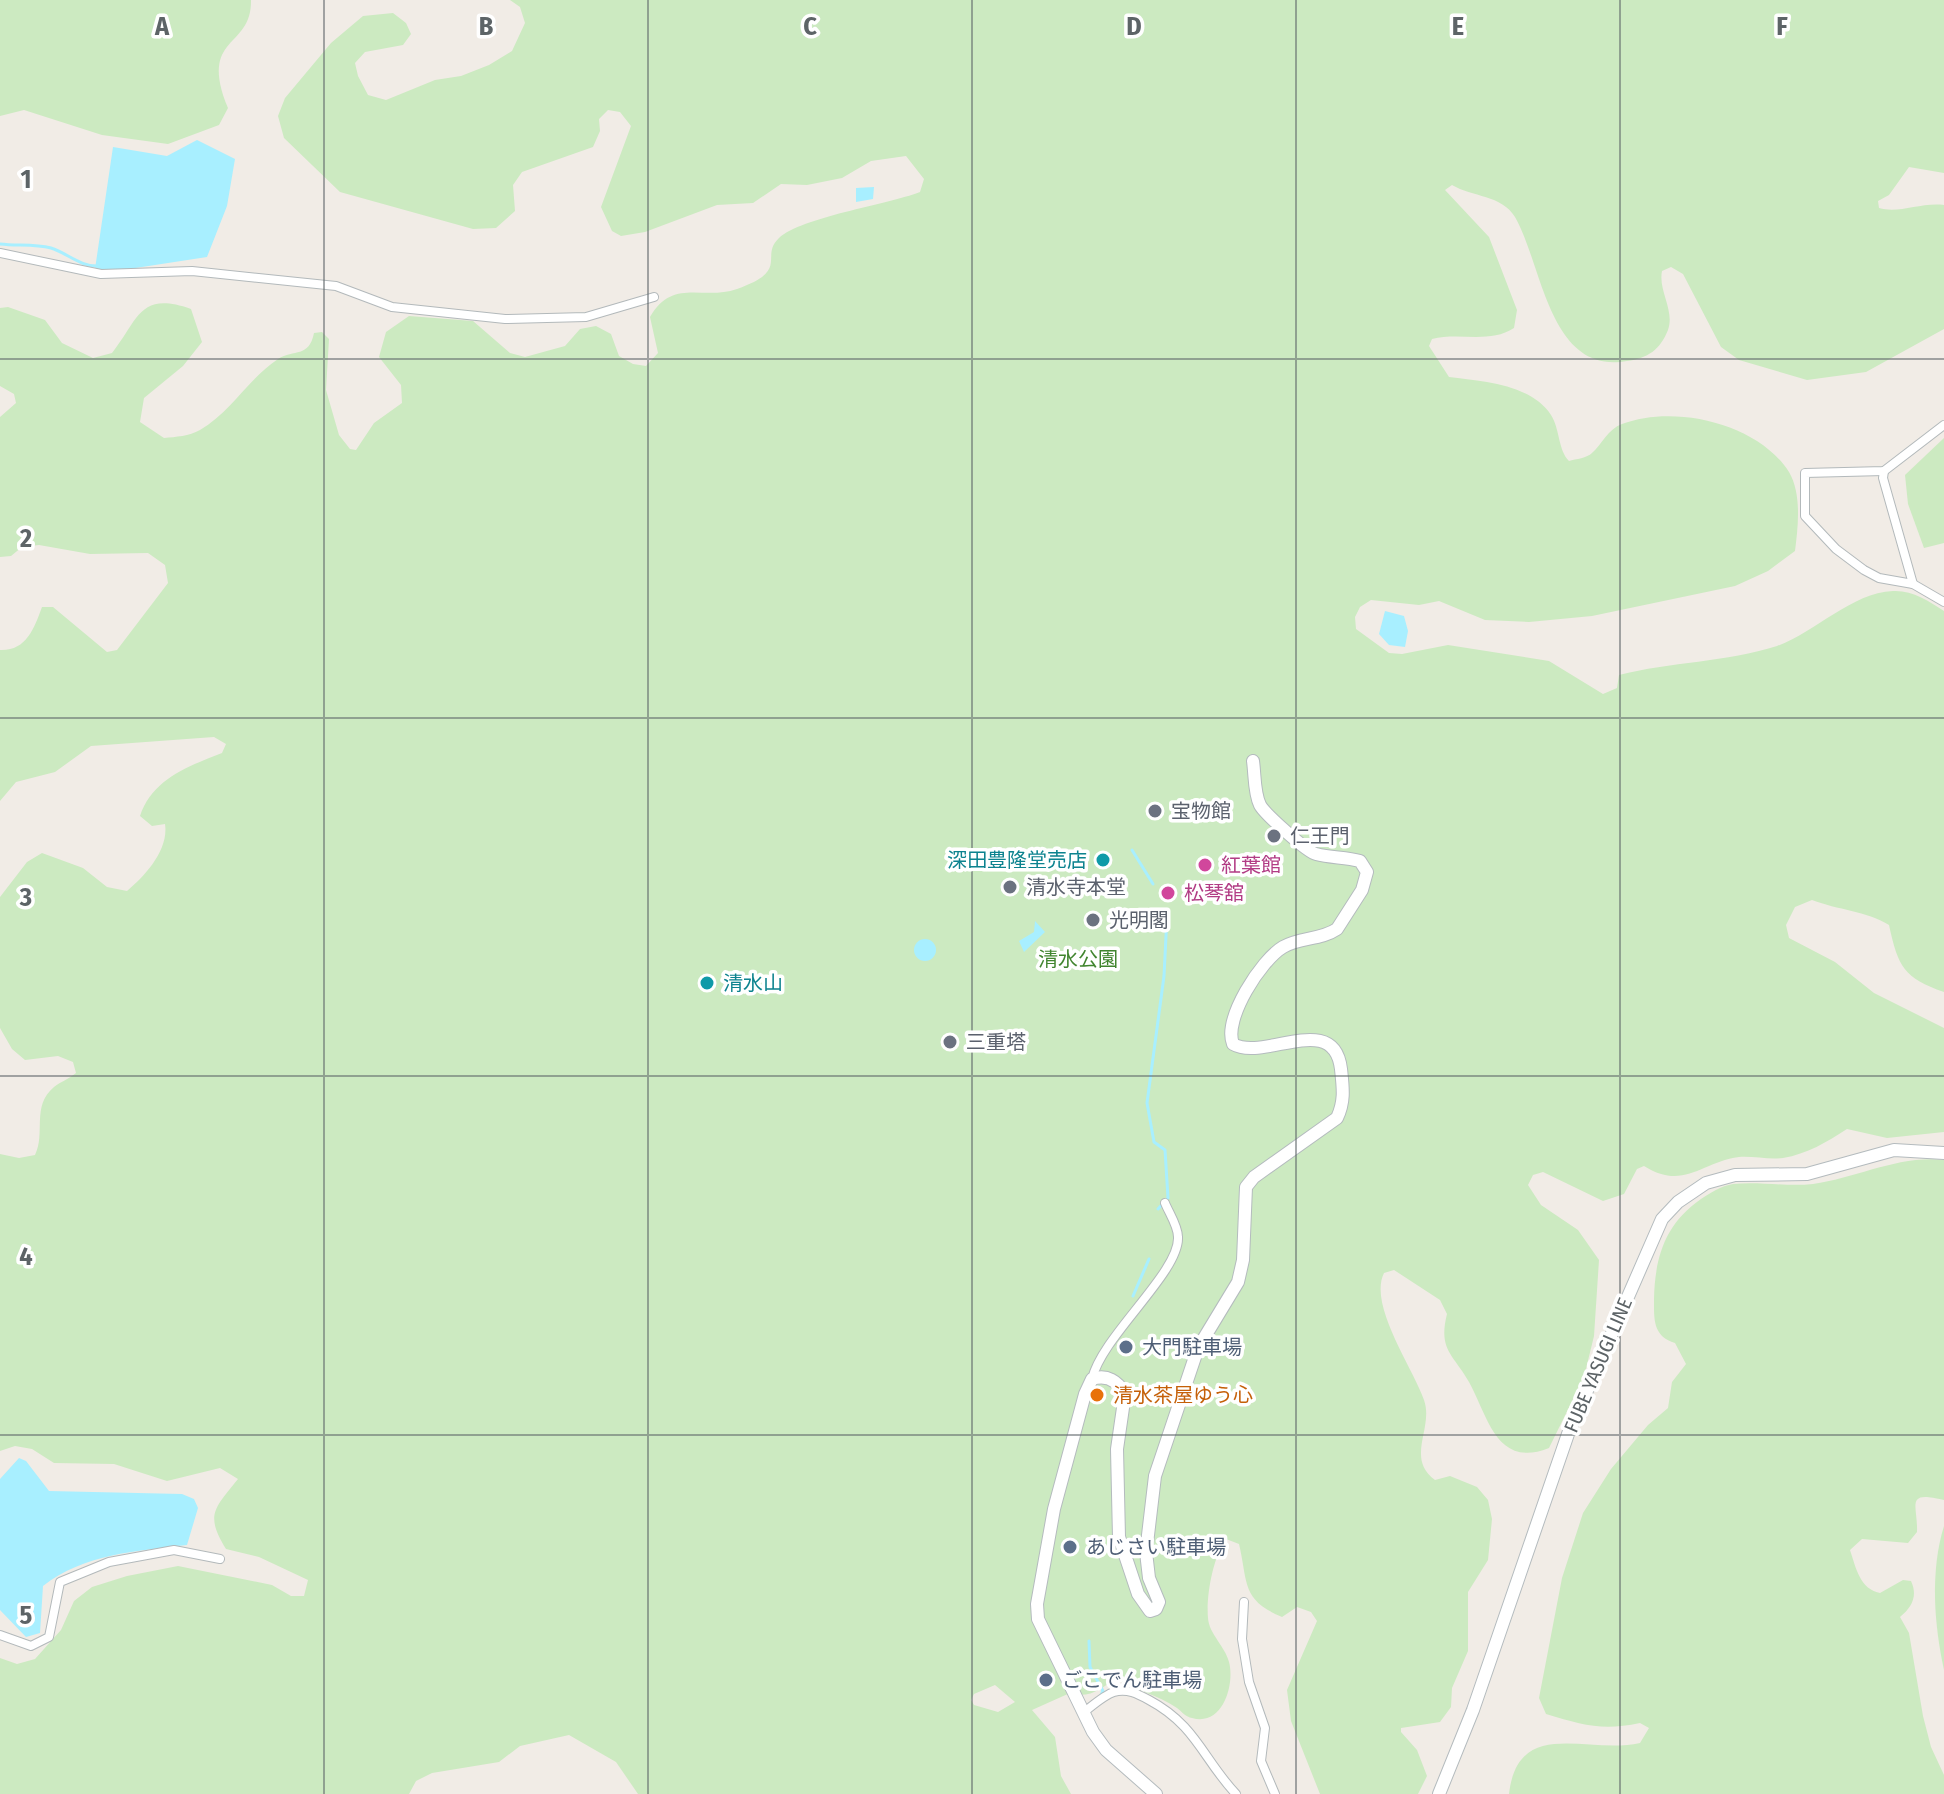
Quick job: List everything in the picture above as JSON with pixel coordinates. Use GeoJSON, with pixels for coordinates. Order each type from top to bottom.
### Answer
{"type":"FeatureCollection","features":[{"type":"Feature","properties":{"kind":"main road"},"geometry":{"type":"LineString","coordinates":[[1156,1794],[1106,1750],[1083,1713],[1043,1633],[1037,1604],[1054,1509],[1085,1394],[1092,1379],[1109,1378],[1125,1394],[1117,1449],[1119,1537],[1138,1594],[1150,1611],[1159,1602],[1149,1578],[1146,1552],[1155,1476],[1198,1348],[1238,1282],[1243,1260],[1246,1187],[1254,1177],[1337,1118],[1343,1104],[1340,1060],[1322,1041],[1309,1039],[1245,1049],[1233,1044],[1231,1039],[1230,1027],[1242,1000],[1267,961],[1291,942],[1337,929],[1362,890],[1367,872],[1360,861],[1314,854],[1299,845],[1281,824],[1265,813],[1258,802],[1253,761]]}},
{"type":"Feature","properties":{"kind":"main road","name":"FUBE YASUGI LINE"},"geometry":{"type":"LineString","coordinates":[[1439,1794],[1473,1710],[1568,1434],[1662,1219],[1678,1202],[1706,1183],[1735,1175],[1807,1174],[1894,1150],[1944,1153]]}},
{"type":"Feature","properties":{"kind":"street"},"geometry":{"type":"LineString","coordinates":[[0,253],[101,274],[192,271],[336,286],[392,307],[505,319],[586,317],[654,297]]}},
{"type":"Feature","properties":{"kind":"street"},"geometry":{"type":"LineString","coordinates":[[1944,425],[1884,471],[1805,473],[1805,516],[1850,561],[1879,578],[1913,584],[1944,602]]}},
{"type":"Feature","properties":{"kind":"street"},"geometry":{"type":"LineString","coordinates":[[1884,471],[1883,478],[1913,584]]}},
{"type":"Feature","properties":{"kind":"street"},"geometry":{"type":"LineString","coordinates":[[1092,1379],[1105,1350],[1164,1271],[1178,1246],[1178,1235],[1165,1203]]}},
{"type":"Feature","properties":{"kind":"street"},"geometry":{"type":"LineString","coordinates":[[0,1635],[31,1646],[49,1637],[60,1582],[109,1562],[174,1550],[220,1559]]}},
{"type":"Feature","properties":{"kind":"street"},"geometry":{"type":"LineString","coordinates":[[1244,1602],[1242,1639],[1249,1682],[1265,1728],[1261,1761],[1275,1794]]}},
{"type":"Feature","properties":{"kind":"street"},"geometry":{"type":"LineString","coordinates":[[1083,1713],[1113,1692],[1132,1691],[1169,1711],[1189,1730],[1236,1794]]}},
{"type":"Feature","properties":{"kind":"green space"},"geometry":{"type":"Polygon","coordinates":[[[0,0],[251,0],[244,28],[222,54],[219,67],[220,84],[228,108],[219,125],[168,144],[102,135],[24,110],[0,116],[0,0]]]}},
{"type":"Feature","properties":{"kind":"green space","name":"清水公園"},"geometry":{"type":"Polygon","coordinates":[[[510,0],[1944,0],[1944,173],[1909,167],[1889,195],[1878,201],[1879,208],[1887,209],[1944,205],[1944,329],[1866,372],[1807,380],[1739,360],[1721,347],[1683,274],[1671,267],[1662,271],[1661,278],[1670,323],[1661,343],[1641,358],[1601,361],[1581,351],[1565,335],[1552,313],[1525,238],[1509,210],[1495,200],[1452,185],[1445,190],[1489,237],[1517,310],[1514,328],[1505,333],[1432,339],[1429,346],[1449,377],[1504,386],[1531,397],[1551,415],[1569,461],[1590,455],[1617,426],[1643,418],[1690,417],[1736,430],[1775,455],[1789,472],[1797,500],[1795,551],[1768,571],[1735,586],[1592,616],[1529,622],[1485,620],[1439,601],[1419,605],[1371,600],[1360,607],[1355,617],[1356,629],[1389,653],[1402,654],[1448,645],[1549,661],[1603,694],[1617,688],[1619,675],[1777,646],[1863,598],[1878,593],[1907,592],[1944,611],[1944,992],[1911,976],[1900,961],[1889,925],[1880,920],[1812,900],[1795,907],[1786,925],[1789,938],[1835,962],[1874,993],[1944,1028],[1944,1132],[1887,1138],[1847,1129],[1809,1150],[1783,1158],[1739,1157],[1692,1173],[1670,1176],[1644,1166],[1637,1169],[1624,1194],[1603,1201],[1543,1172],[1533,1175],[1528,1185],[1541,1205],[1578,1230],[1599,1260],[1594,1336],[1584,1377],[1549,1448],[1531,1453],[1517,1451],[1496,1436],[1446,1344],[1447,1314],[1440,1300],[1394,1270],[1384,1273],[1382,1302],[1387,1319],[1424,1400],[1426,1421],[1422,1462],[1435,1480],[1450,1476],[1477,1487],[1488,1500],[1492,1519],[1488,1560],[1468,1592],[1468,1651],[1452,1688],[1451,1707],[1440,1722],[1401,1728],[1417,1750],[1427,1776],[1418,1794],[1320,1794],[1291,1721],[1287,1690],[1317,1621],[1311,1612],[1297,1607],[1282,1617],[1259,1604],[1248,1588],[1239,1544],[1226,1539],[1214,1566],[1208,1609],[1211,1629],[1229,1662],[1230,1681],[1224,1702],[1212,1716],[1192,1718],[1170,1703],[1116,1678],[1094,1692],[1083,1695],[1070,1693],[1032,1710],[1055,1737],[1061,1776],[1071,1794],[638,1794],[616,1762],[569,1735],[520,1746],[499,1762],[432,1773],[416,1781],[409,1794],[0,1794],[0,1658],[17,1664],[35,1659],[61,1630],[74,1601],[92,1587],[178,1566],[272,1585],[291,1596],[304,1596],[308,1580],[259,1557],[226,1549],[216,1528],[215,1512],[238,1479],[220,1468],[167,1481],[114,1464],[54,1463],[32,1449],[15,1446],[0,1451],[0,1154],[19,1158],[35,1155],[41,1111],[47,1094],[76,1073],[73,1062],[58,1056],[25,1060],[12,1049],[0,1028],[0,897],[27,862],[42,853],[83,868],[107,887],[127,891],[148,870],[163,843],[165,824],[152,826],[140,816],[153,792],[185,769],[222,753],[226,744],[214,737],[91,746],[55,772],[16,782],[0,801],[0,650],[23,643],[42,607],[53,607],[107,652],[117,650],[168,583],[165,565],[148,553],[90,554],[39,545],[22,547],[11,556],[0,557],[0,417],[16,403],[14,394],[0,386],[0,308],[8,307],[45,320],[62,343],[93,358],[112,353],[135,319],[150,306],[174,304],[191,309],[202,342],[183,366],[144,398],[140,422],[164,438],[187,435],[211,423],[267,367],[284,356],[305,350],[314,333],[322,332],[329,339],[326,390],[339,435],[350,449],[356,450],[374,423],[402,403],[401,385],[379,357],[386,332],[409,316],[473,321],[510,353],[525,357],[565,346],[580,329],[596,326],[611,334],[619,356],[633,364],[646,366],[658,353],[650,317],[669,297],[689,292],[724,292],[753,282],[769,270],[774,245],[790,231],[920,192],[924,179],[906,156],[871,161],[842,178],[807,185],[781,184],[753,203],[717,205],[645,232],[621,236],[612,231],[601,207],[631,126],[620,112],[608,110],[599,119],[600,131],[593,147],[522,172],[513,185],[515,211],[496,228],[473,229],[340,192],[284,138],[278,116],[285,98],[331,43],[363,16],[393,13],[406,23],[411,34],[403,45],[365,52],[355,63],[368,95],[386,100],[435,80],[461,76],[489,65],[512,51],[525,23],[520,7],[510,0]],[[995,1685],[974,1694],[971,1700],[974,1705],[998,1712],[1015,1702],[995,1685]]]}},
{"type":"Feature","properties":{"kind":"green space"},"geometry":{"type":"Polygon","coordinates":[[[1944,438],[1944,543],[1924,548],[1908,504],[1905,475],[1944,438]]]}},
{"type":"Feature","properties":{"kind":"green space"},"geometry":{"type":"Polygon","coordinates":[[[1944,1160],[1944,1500],[1931,1497],[1918,1499],[1915,1507],[1917,1532],[1908,1543],[1862,1539],[1850,1550],[1860,1577],[1873,1591],[1880,1593],[1903,1580],[1911,1581],[1913,1601],[1900,1617],[1909,1633],[1923,1716],[1931,1747],[1944,1775],[1944,1794],[1509,1794],[1515,1770],[1526,1755],[1541,1747],[1640,1743],[1649,1728],[1640,1723],[1603,1727],[1571,1721],[1546,1714],[1539,1698],[1562,1578],[1583,1513],[1611,1469],[1648,1425],[1668,1408],[1672,1382],[1686,1364],[1675,1343],[1659,1332],[1655,1320],[1654,1299],[1660,1255],[1679,1219],[1701,1199],[1729,1185],[1813,1184],[1910,1161],[1944,1160]]]}},
{"type":"Feature","properties":{"kind":"green space"},"geometry":{"type":"Polygon","coordinates":[[[1944,1526],[1944,1670],[1938,1634],[1935,1579],[1944,1526]]]}},
{"type":"Feature","properties":{"kind":"water"},"geometry":{"type":"Polygon","coordinates":[[[197,140],[235,159],[227,206],[207,257],[129,269],[95,269],[113,147],[167,156],[197,140]]]}},
{"type":"Feature","properties":{"kind":"water"},"geometry":{"type":"Polygon","coordinates":[[[874,187],[873,199],[856,202],[856,188],[874,187]]]}},
{"type":"Feature","properties":{"kind":"water"},"geometry":{"type":"Polygon","coordinates":[[[1385,611],[1404,616],[1408,631],[1405,647],[1389,645],[1379,634],[1385,611]]]}},
{"type":"Feature","properties":{"kind":"water"},"geometry":{"type":"Polygon","coordinates":[[[1035,921],[1045,932],[1024,952],[1019,941],[1034,932],[1035,921]]]}},
{"type":"Feature","properties":{"kind":"water"},"geometry":{"type":"Polygon","coordinates":[[[925,939],[936,950],[925,961],[914,950],[925,939]]]}},
{"type":"Feature","properties":{"kind":"water"},"geometry":{"type":"Polygon","coordinates":[[[19,1458],[26,1461],[49,1491],[182,1494],[194,1499],[198,1508],[187,1545],[111,1556],[59,1575],[43,1586],[40,1633],[26,1637],[0,1610],[0,1479],[19,1458]]]}},
{"type":"Feature","properties":{"kind":"waterway"},"geometry":{"type":"LineString","coordinates":[[0,244],[51,248],[86,264],[98,266]]}},
{"type":"Feature","properties":{"kind":"waterway"},"geometry":{"type":"LineString","coordinates":[[1132,850],[1153,884]]}},
{"type":"Feature","properties":{"kind":"waterway"},"geometry":{"type":"LineString","coordinates":[[1158,1209],[1168,1198],[1165,1150],[1154,1142],[1147,1103],[1164,976],[1167,916]]}},
{"type":"Feature","properties":{"kind":"waterway"},"geometry":{"type":"LineString","coordinates":[[1133,1296],[1149,1259]]}},
{"type":"Feature","properties":{"kind":"waterway"},"geometry":{"type":"LineString","coordinates":[[1089,1641],[1090,1667],[1103,1691],[1100,1697]]}},
{"type":"Feature","properties":{"kind":"place","name":"宝物館"},"geometry":{"type":"Point","coordinates":[1155,811]}},
{"type":"Feature","properties":{"kind":"place","name":"仁王門"},"geometry":{"type":"Point","coordinates":[1274,836]}},
{"type":"Feature","properties":{"kind":"place","name":"深田豊隆堂売店"},"geometry":{"type":"Point","coordinates":[1103,860]}},
{"type":"Feature","properties":{"kind":"place","name":"紅葉館"},"geometry":{"type":"Point","coordinates":[1205,865]}},
{"type":"Feature","properties":{"kind":"place","name":"清水寺本堂"},"geometry":{"type":"Point","coordinates":[1010,887]}},
{"type":"Feature","properties":{"kind":"place","name":"松琴舘"},"geometry":{"type":"Point","coordinates":[1168,893]}},
{"type":"Feature","properties":{"kind":"place","name":"光明閣"},"geometry":{"type":"Point","coordinates":[1093,920]}},
{"type":"Feature","properties":{"kind":"place","name":"清水山"},"geometry":{"type":"Point","coordinates":[707,983]}},
{"type":"Feature","properties":{"kind":"place","name":"三重塔"},"geometry":{"type":"Point","coordinates":[950,1042]}},
{"type":"Feature","properties":{"kind":"place","name":"大門駐車場"},"geometry":{"type":"Point","coordinates":[1126,1347]}},
{"type":"Feature","properties":{"kind":"place","name":"清水茶屋ゆう心"},"geometry":{"type":"Point","coordinates":[1097,1395]}},
{"type":"Feature","properties":{"kind":"place","name":"あじさい駐車場"},"geometry":{"type":"Point","coordinates":[1070,1547]}},
{"type":"Feature","properties":{"kind":"place","name":"ごこでん駐車場"},"geometry":{"type":"Point","coordinates":[1046,1680]}}]}
